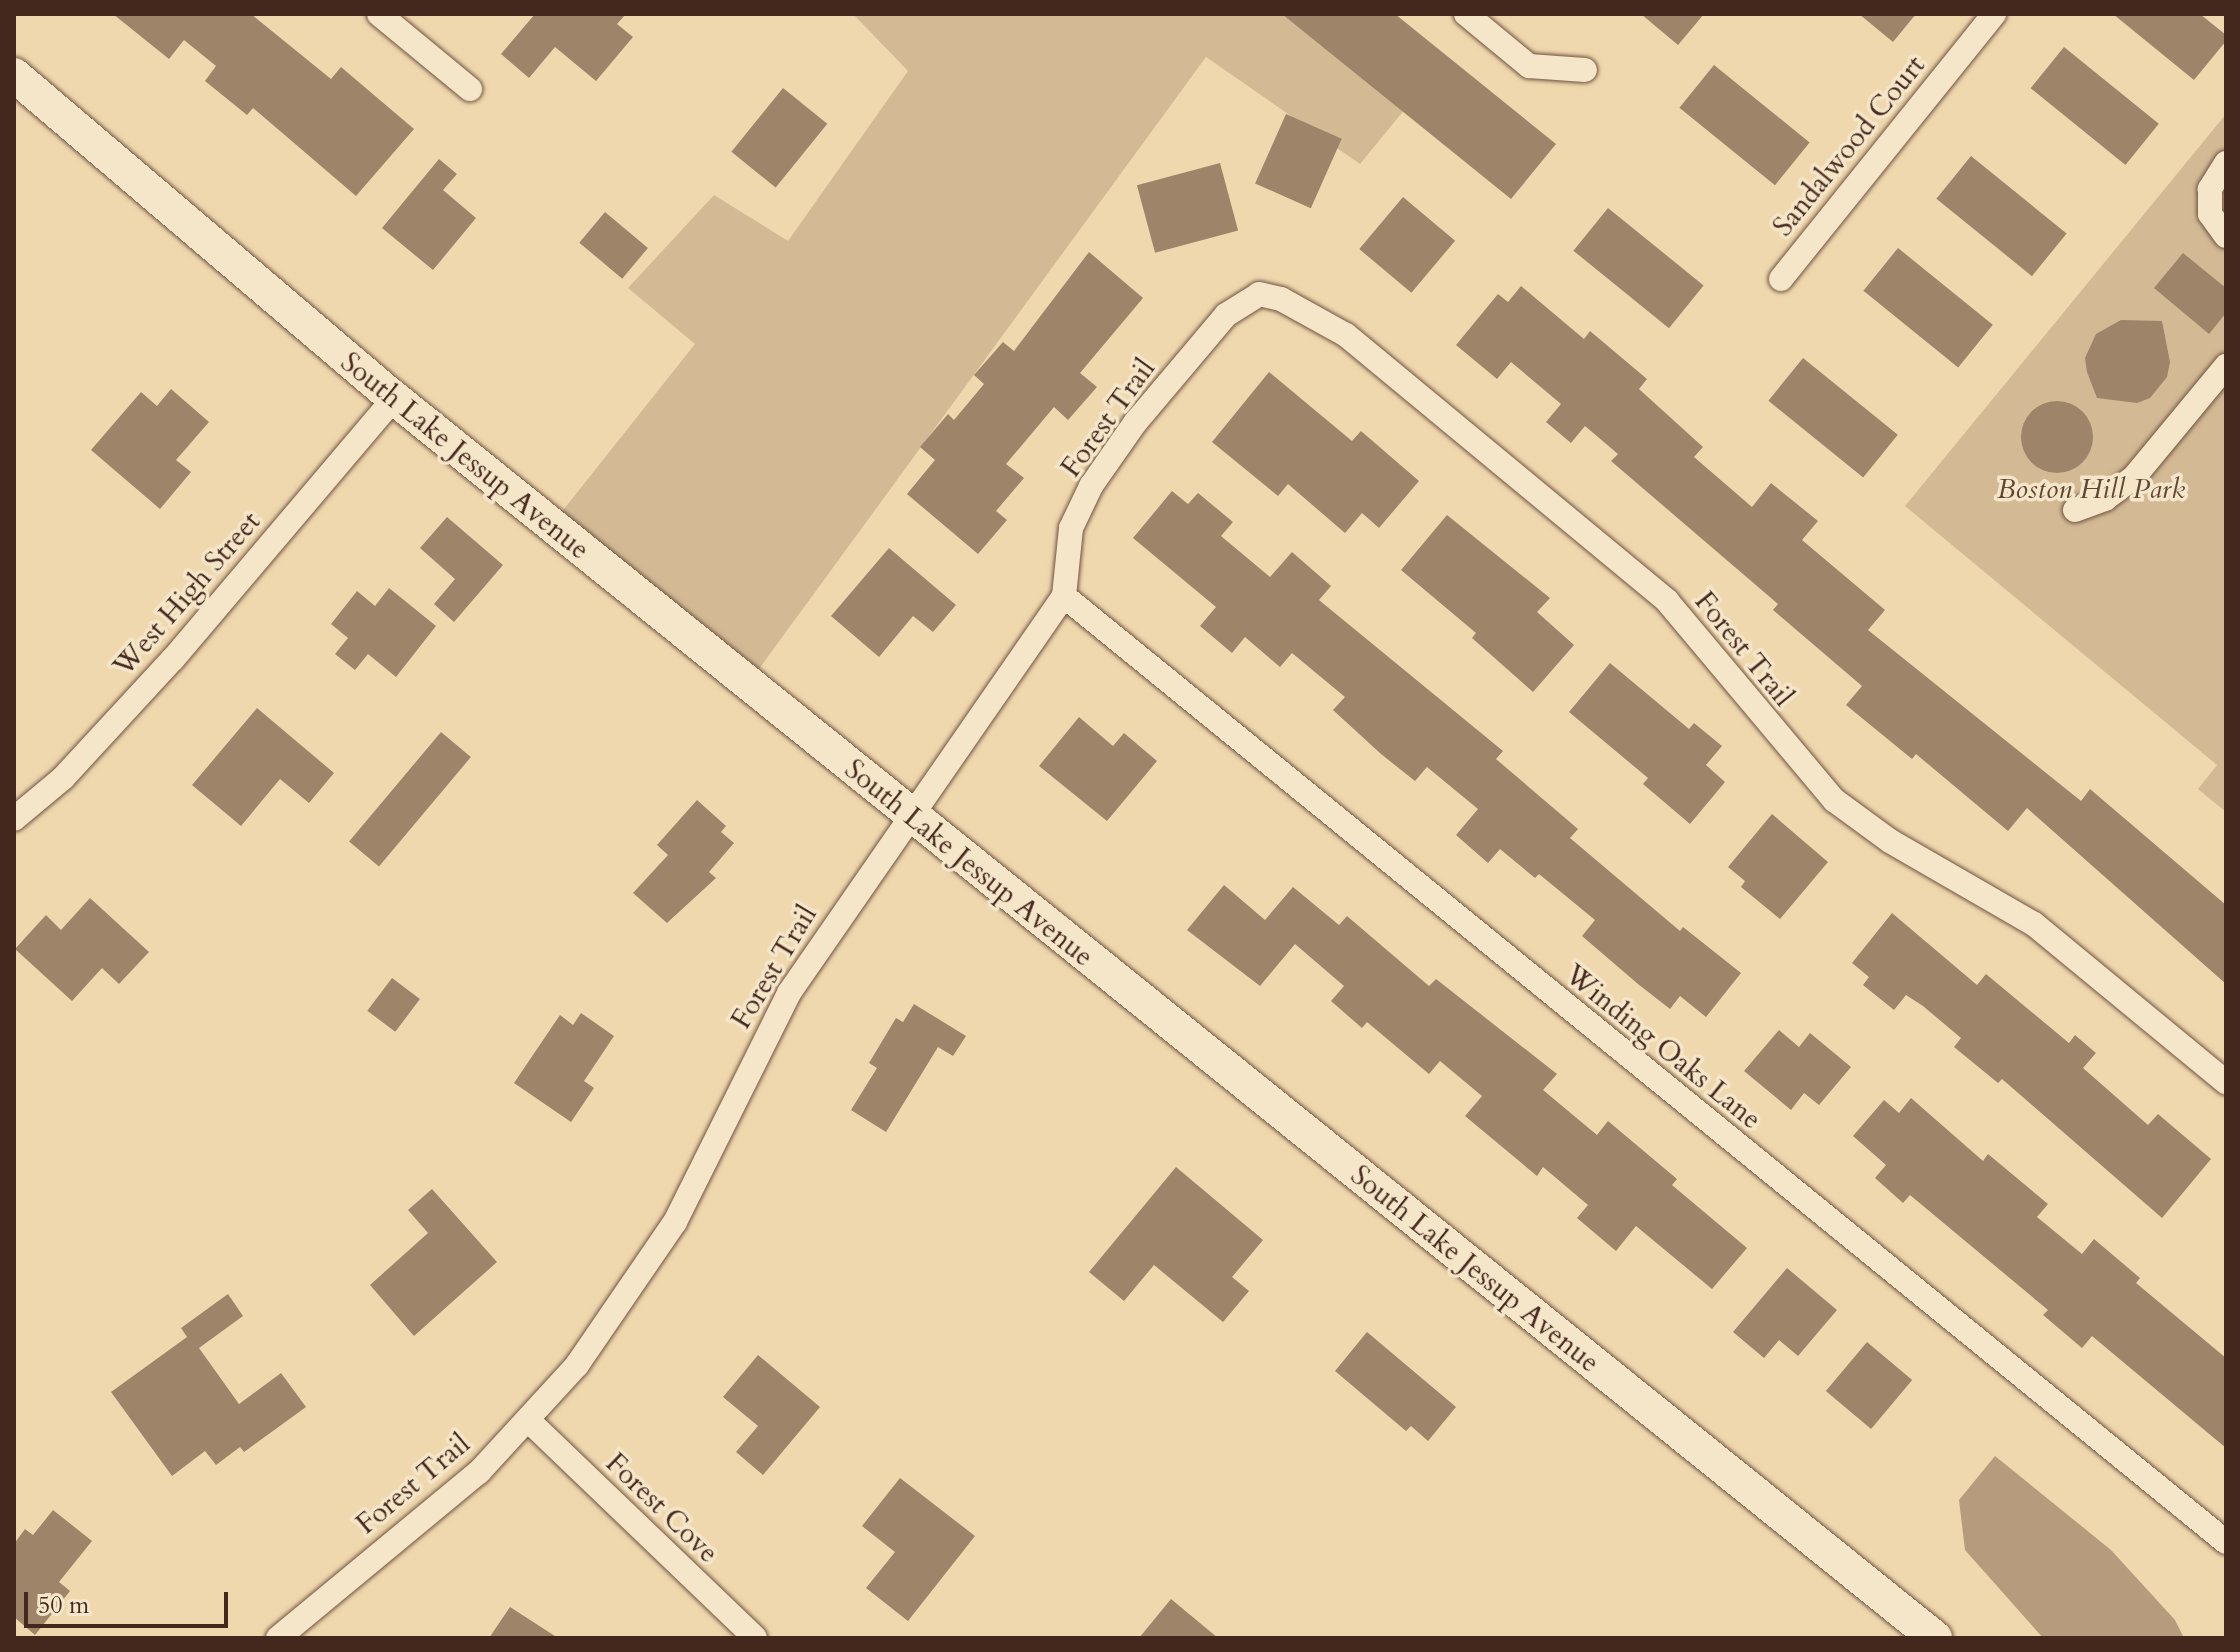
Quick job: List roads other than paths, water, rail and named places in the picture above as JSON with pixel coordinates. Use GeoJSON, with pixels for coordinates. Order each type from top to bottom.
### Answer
{"type":"FeatureCollection","features":[{"type":"Feature","properties":{"kind":"street"},"geometry":{"type":"LineString","coordinates":[[379,14],[470,89]]}},
{"type":"Feature","properties":{"kind":"street"},"geometry":{"type":"LineString","coordinates":[[1466,14],[1529,66],[1585,70]]}},
{"type":"Feature","properties":{"kind":"street","name":"Sandalwood Court"},"geometry":{"type":"LineString","coordinates":[[1781,279],[1994,14]]}},
{"type":"Feature","properties":{"kind":"street","name":"South Lake Jessup Avenue"},"geometry":{"type":"LineString","coordinates":[[14,75],[394,398],[1935,1638]]}},
{"type":"Feature","properties":{"kind":"street"},"geometry":{"type":"LineString","coordinates":[[2226,163],[2210,189],[2210,214],[2226,236]]}},
{"type":"Feature","properties":{"kind":"street","name":"Forest Trail"},"geometry":{"type":"LineString","coordinates":[[278,1638],[479,1472],[529,1421],[577,1365],[675,1222],[789,993],[1064,596],[1071,528],[1091,486],[1135,423],[1226,315],[1259,294],[1281,299],[1346,335],[1667,601],[1727,667],[1780,742],[1834,800],[1890,841],[2034,924],[2226,1082]]}},
{"type":"Feature","properties":{"kind":"street"},"geometry":{"type":"LineString","coordinates":[[2075,510],[2105,499],[2135,476],[2226,366]]}},
{"type":"Feature","properties":{"kind":"street","name":"West High Street"},"geometry":{"type":"LineString","coordinates":[[14,819],[63,778],[173,659],[394,398]]}},
{"type":"Feature","properties":{"kind":"street","name":"Winding Oaks Lane"},"geometry":{"type":"LineString","coordinates":[[1064,596],[2226,1542]]}},
{"type":"Feature","properties":{"kind":"street","name":"Forest Cove"},"geometry":{"type":"LineString","coordinates":[[529,1421],[755,1638]]}},
{"type":"Feature","properties":{"kind":"park label","name":"Boston Hill Park"},"geometry":{"type":"Point","coordinates":[2091,489]}}]}
